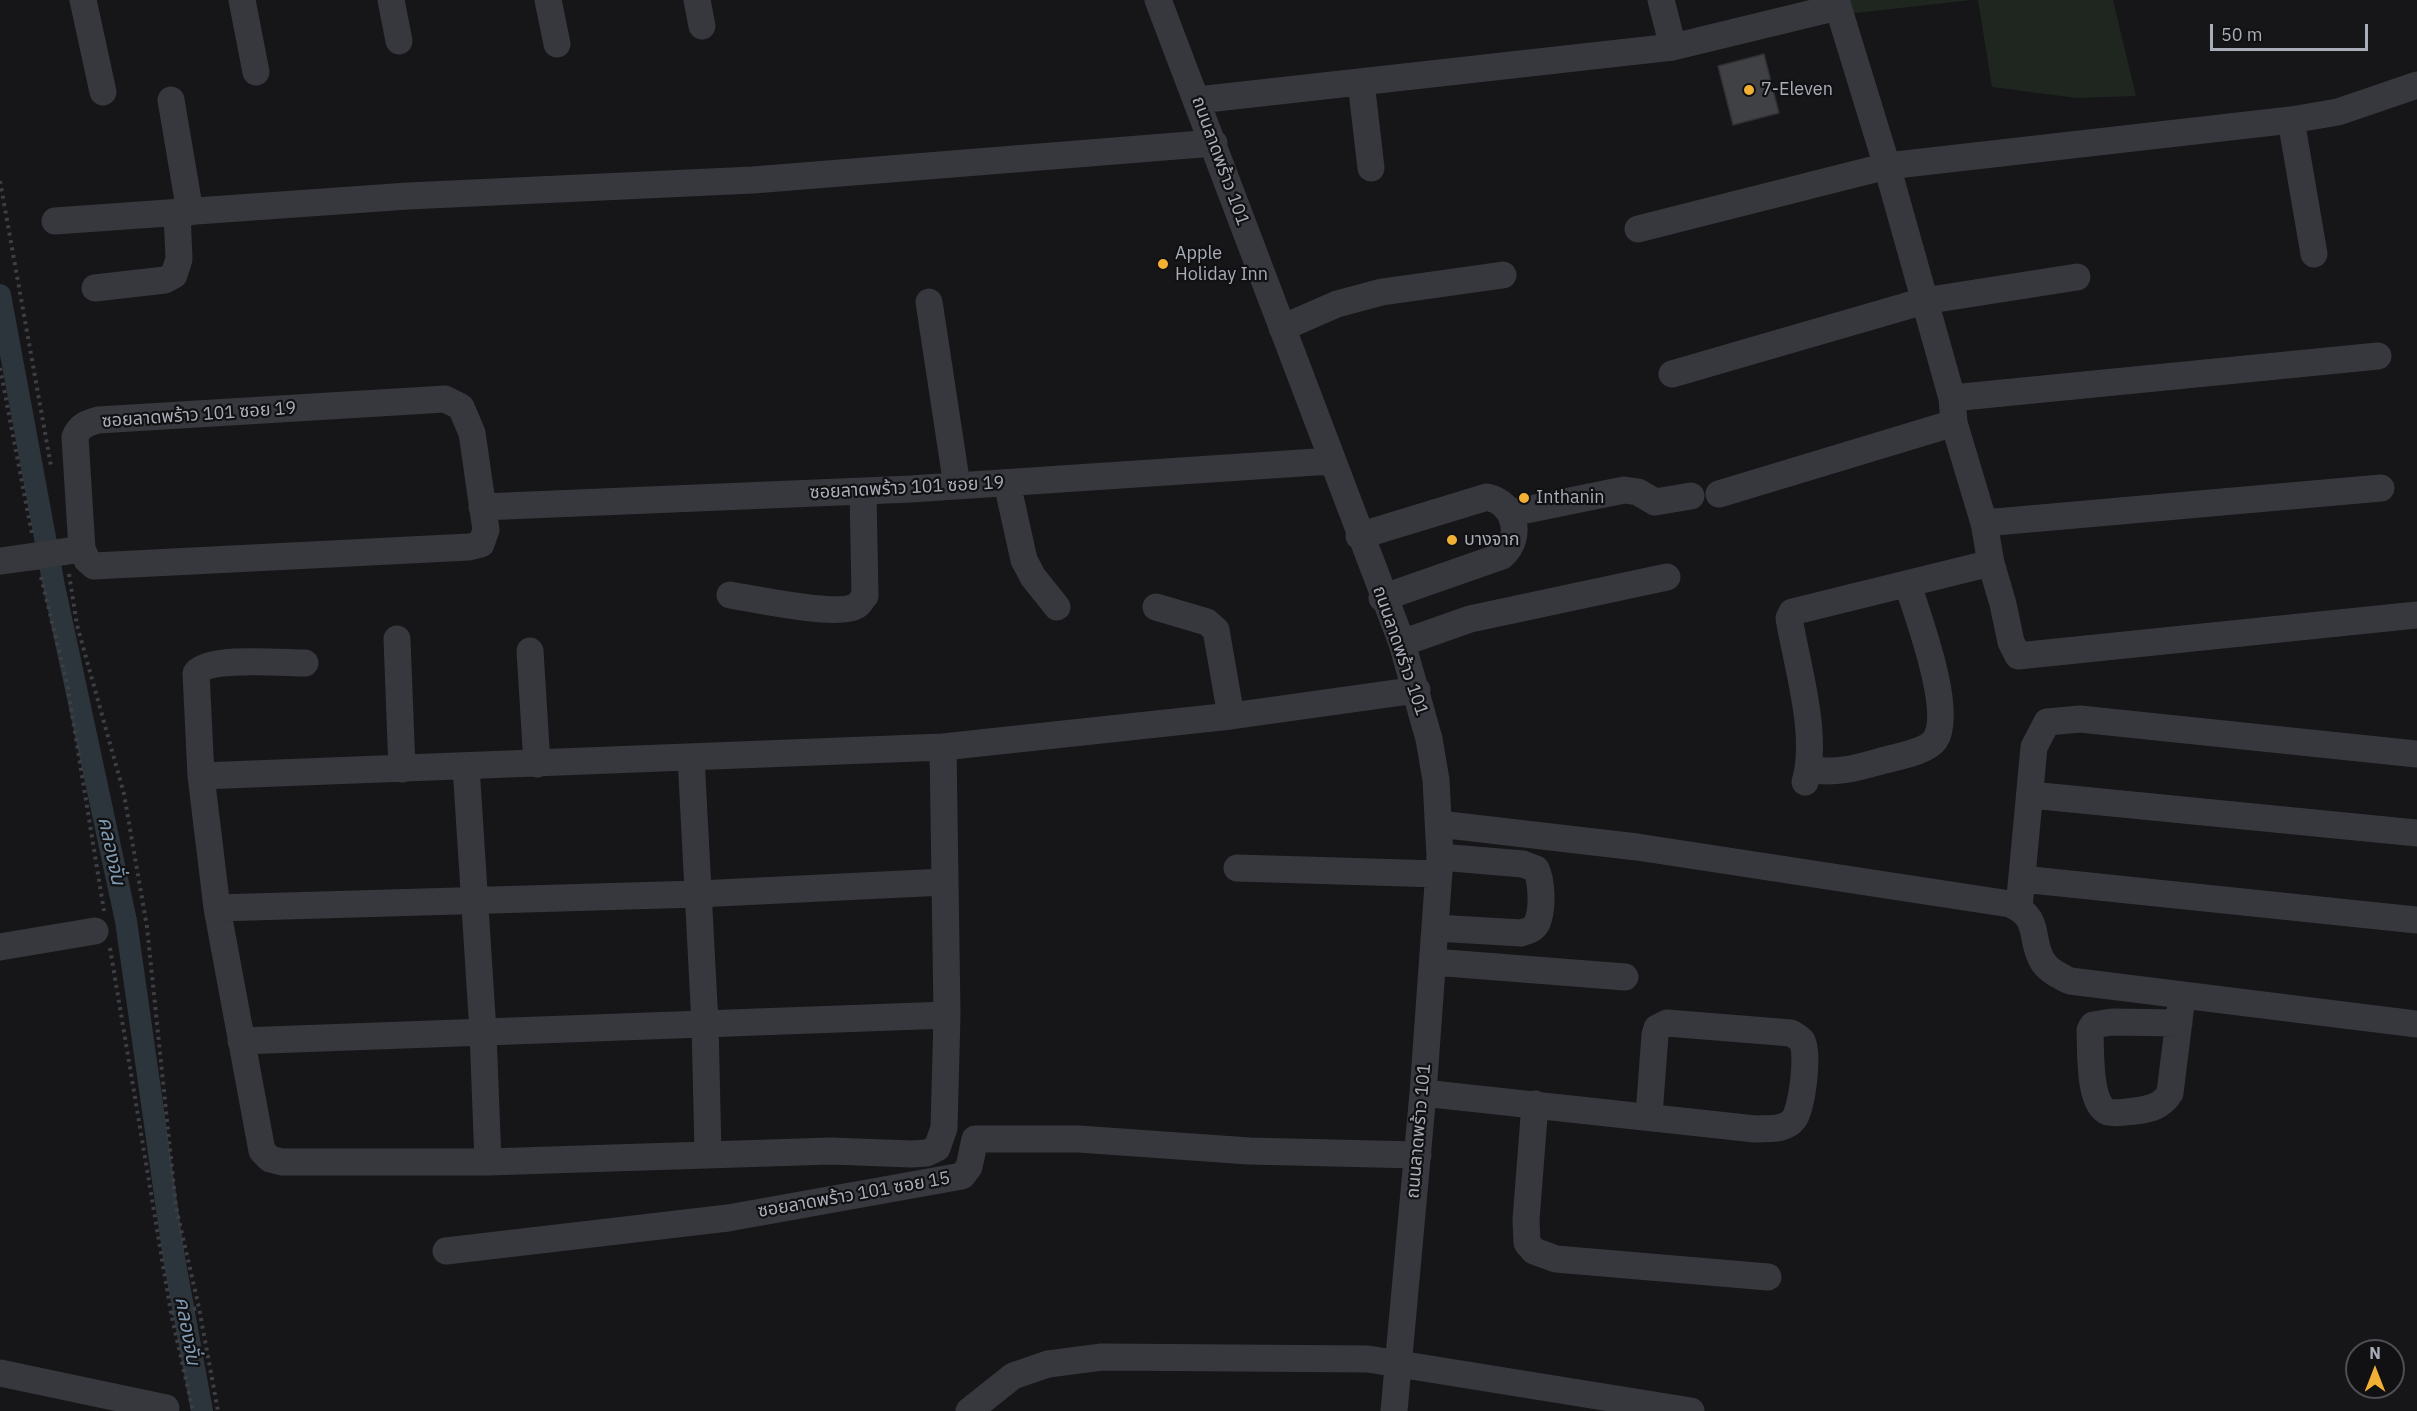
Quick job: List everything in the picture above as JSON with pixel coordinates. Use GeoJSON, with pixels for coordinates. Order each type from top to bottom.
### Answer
{"type":"FeatureCollection","features":[{"type":"Feature","properties":{"kind":"street"},"geometry":{"type":"LineString","coordinates":[[83,0],[103,92]]}},
{"type":"Feature","properties":{"kind":"street"},"geometry":{"type":"LineString","coordinates":[[242,0],[256,72]]}},
{"type":"Feature","properties":{"kind":"street"},"geometry":{"type":"LineString","coordinates":[[391,0],[399,42]]}},
{"type":"Feature","properties":{"kind":"street"},"geometry":{"type":"LineString","coordinates":[[548,0],[557,44]]}},
{"type":"Feature","properties":{"kind":"street"},"geometry":{"type":"LineString","coordinates":[[697,0],[702,27]]}},
{"type":"Feature","properties":{"kind":"street","name":"ถนนลาดพร้าว 101"},"geometry":{"type":"LineString","coordinates":[[1158,0],[1214,143],[1382,598],[1402,643],[1417,690],[1431,749],[1439,824],[1440,866],[1418,1155],[1394,1411]]}},
{"type":"Feature","properties":{"kind":"street"},"geometry":{"type":"LineString","coordinates":[[1661,0],[1673,47]]}},
{"type":"Feature","properties":{"kind":"street"},"geometry":{"type":"LineString","coordinates":[[1197,100],[1673,47],[1837,4],[1887,166],[1984,523],[1990,562],[2011,642],[2018,656],[2417,615]]}},
{"type":"Feature","properties":{"kind":"street"},"geometry":{"type":"LineString","coordinates":[[1361,82],[1371,168]]}},
{"type":"Feature","properties":{"kind":"street"},"geometry":{"type":"LineString","coordinates":[[1638,229],[1887,166],[2291,120],[2338,112],[2417,85]]}},
{"type":"Feature","properties":{"kind":"street"},"geometry":{"type":"LineString","coordinates":[[94,288],[165,280],[174,275],[179,259],[183,212],[171,100]]}},
{"type":"Feature","properties":{"kind":"street"},"geometry":{"type":"LineString","coordinates":[[2291,120],[2314,254]]}},
{"type":"Feature","properties":{"kind":"street"},"geometry":{"type":"LineString","coordinates":[[55,221],[408,196],[753,180],[1214,143]]}},
{"type":"Feature","properties":{"kind":"street"},"geometry":{"type":"LineString","coordinates":[[1282,328],[1337,304],[1382,292],[1503,275]]}},
{"type":"Feature","properties":{"kind":"street"},"geometry":{"type":"LineString","coordinates":[[1672,374],[1924,302],[2077,277]]}},
{"type":"Feature","properties":{"kind":"street"},"geometry":{"type":"LineString","coordinates":[[929,302],[957,486]]}},
{"type":"Feature","properties":{"kind":"street"},"geometry":{"type":"LineString","coordinates":[[1719,494],[1953,411],[2379,356]]}},
{"type":"Feature","properties":{"kind":"street","name":"ซอยลาดพร้าว 101 ซอย 19"},"geometry":{"type":"LineString","coordinates":[[445,399],[461,407],[472,433],[486,530],[481,544],[469,547],[94,566],[76,550],[75,437],[84,424],[98,420],[445,399]]}},
{"type":"Feature","properties":{"kind":"street","name":"ซอยลาดพร้าว 101 ซอย 19"},"geometry":{"type":"LineString","coordinates":[[482,507],[957,486],[1331,461]]}},
{"type":"Feature","properties":{"kind":"street"},"geometry":{"type":"LineString","coordinates":[[1007,483],[1024,560],[1033,577],[1057,607]]}},
{"type":"Feature","properties":{"kind":"street"},"geometry":{"type":"LineString","coordinates":[[1984,523],[2380,488]]}},
{"type":"Feature","properties":{"kind":"street"},"geometry":{"type":"LineString","coordinates":[[1511,513],[1624,490],[1638,492],[1655,502],[1691,496]]}},
{"type":"Feature","properties":{"kind":"street"},"geometry":{"type":"LineString","coordinates":[[730,595],[819,609],[840,610],[856,606],[865,596],[863,491]]}},
{"type":"Feature","properties":{"kind":"street"},"geometry":{"type":"LineString","coordinates":[[1359,536],[1487,497],[1504,504],[1511,513],[1515,530],[1512,543],[1502,556],[1382,598]]}},
{"type":"Feature","properties":{"kind":"street"},"geometry":{"type":"LineString","coordinates":[[0,561],[76,550]]}},
{"type":"Feature","properties":{"kind":"street"},"geometry":{"type":"LineString","coordinates":[[1908,585],[1936,678],[1941,727],[1934,742],[1914,752],[1847,770],[1820,772],[1807,776],[1808,723],[1788,618],[1792,612],[1908,585],[1990,562]]}},
{"type":"Feature","properties":{"kind":"street"},"geometry":{"type":"LineString","coordinates":[[1402,643],[1470,619],[1666,577]]}},
{"type":"Feature","properties":{"kind":"street"},"geometry":{"type":"LineString","coordinates":[[1156,607],[1207,622],[1216,630],[1231,716]]}},
{"type":"Feature","properties":{"kind":"street"},"geometry":{"type":"LineString","coordinates":[[397,639],[402,768]]}},
{"type":"Feature","properties":{"kind":"street"},"geometry":{"type":"LineString","coordinates":[[530,651],[537,764]]}},
{"type":"Feature","properties":{"kind":"street"},"geometry":{"type":"LineString","coordinates":[[305,663],[218,663],[201,667],[196,673],[201,776],[217,908],[262,1151],[270,1159],[282,1162],[488,1162],[708,1153],[831,1151],[912,1154],[927,1153],[937,1148],[944,1128],[947,1015],[943,747]]}},
{"type":"Feature","properties":{"kind":"street"},"geometry":{"type":"LineString","coordinates":[[201,776],[943,747],[1231,716],[1417,690]]}},
{"type":"Feature","properties":{"kind":"street"},"geometry":{"type":"LineString","coordinates":[[2019,908],[2034,747],[2047,723],[2080,719],[2417,754]]}},
{"type":"Feature","properties":{"kind":"street"},"geometry":{"type":"LineString","coordinates":[[691,757],[705,1024],[708,1153]]}},
{"type":"Feature","properties":{"kind":"street"},"geometry":{"type":"LineString","coordinates":[[466,766],[483,1032],[488,1162]]}},
{"type":"Feature","properties":{"kind":"street"},"geometry":{"type":"LineString","coordinates":[[2031,795],[2417,833]]}},
{"type":"Feature","properties":{"kind":"street"},"geometry":{"type":"LineString","coordinates":[[1439,824],[1637,847],[2010,904],[2019,908],[2032,920],[2043,961],[2052,972],[2070,981],[2417,1024]]}},
{"type":"Feature","properties":{"kind":"street"},"geometry":{"type":"LineString","coordinates":[[1237,868],[1524,864],[1536,868],[1539,876],[1538,922],[1531,930],[1521,933],[1436,928]]}},
{"type":"Feature","properties":{"kind":"street"},"geometry":{"type":"LineString","coordinates":[[2022,879],[2417,920]]}},
{"type":"Feature","properties":{"kind":"street"},"geometry":{"type":"LineString","coordinates":[[217,908],[698,894],[944,882]]}},
{"type":"Feature","properties":{"kind":"street"},"geometry":{"type":"LineString","coordinates":[[0,947],[102,928]]}},
{"type":"Feature","properties":{"kind":"street"},"geometry":{"type":"LineString","coordinates":[[1432,962],[1625,977]]}},
{"type":"Feature","properties":{"kind":"street"},"geometry":{"type":"LineString","coordinates":[[2179,1023],[2182,996]]}},
{"type":"Feature","properties":{"kind":"street"},"geometry":{"type":"LineString","coordinates":[[241,1041],[947,1015]]}},
{"type":"Feature","properties":{"kind":"street"},"geometry":{"type":"LineString","coordinates":[[1423,1093],[1648,1115],[1755,1129],[1781,1128],[1793,1120],[1801,1105],[1804,1052],[1802,1041],[1791,1033],[1667,1023],[1657,1028],[1655,1035],[1648,1115]]}},
{"type":"Feature","properties":{"kind":"street"},"geometry":{"type":"LineString","coordinates":[[1535,1104],[1526,1220],[1527,1243],[1534,1251],[1556,1258],[1768,1277]]}},
{"type":"Feature","properties":{"kind":"street","name":"ซอยลาดพร้าว 101 ซอย 15"},"geometry":{"type":"LineString","coordinates":[[446,1251],[728,1218],[962,1176],[969,1167],[975,1139],[1079,1139],[1249,1151],[1418,1155]]}},
{"type":"Feature","properties":{"kind":"street"},"geometry":{"type":"LineString","coordinates":[[969,1411],[1013,1376],[1048,1364],[1102,1357],[1368,1359],[1399,1362],[1691,1411]]}},
{"type":"Feature","properties":{"kind":"street"},"geometry":{"type":"LineString","coordinates":[[0,1373],[166,1408]]}},
{"type":"Feature","properties":{"kind":"path"},"geometry":{"type":"LineString","coordinates":[[0,180],[53,477]]}},
{"type":"Feature","properties":{"kind":"path"},"geometry":{"type":"LineString","coordinates":[[0,368],[36,556],[67,683],[102,928],[171,1312],[193,1411]]}},
{"type":"Feature","properties":{"kind":"path"},"geometry":{"type":"LineString","coordinates":[[76,550],[77,625],[124,794],[147,927],[176,1207],[199,1308],[218,1411]]}},
{"type":"Feature","properties":{"kind":"path"},"geometry":{"type":"LineString","coordinates":[[171,1312],[199,1308]]}},
{"type":"Feature","properties":{"kind":"shaded area"},"geometry":{"type":"Polygon","coordinates":[[[1843,0],[1971,0],[1847,14],[1843,0]]]}},
{"type":"Feature","properties":{"kind":"shaded area"},"geometry":{"type":"Polygon","coordinates":[[[1978,0],[2113,0],[2136,96],[2077,98],[1992,87],[1978,0]]]}},
{"type":"Feature","properties":{"kind":"building","name":"7-Eleven"},"geometry":{"type":"Polygon","coordinates":[[[1764,54],[1779,113],[1733,125],[1718,66],[1764,54]]]}},
{"type":"Feature","properties":{"kind":"waterway","name":"คลองจั่น"},"geometry":{"type":"LineString","coordinates":[[0,295],[54,586],[126,921],[174,1258],[202,1411]]}},
{"type":"Feature","properties":{"kind":"place","name":"7-Eleven"},"geometry":{"type":"Point","coordinates":[1749,90]}},
{"type":"Feature","properties":{"kind":"place","name":"Apple Holiday Inn"},"geometry":{"type":"Point","coordinates":[1163,264]}},
{"type":"Feature","properties":{"kind":"place","name":"Inthanin"},"geometry":{"type":"Point","coordinates":[1524,498]}},
{"type":"Feature","properties":{"kind":"place","name":"บางจาก"},"geometry":{"type":"Point","coordinates":[1452,540]}}]}
